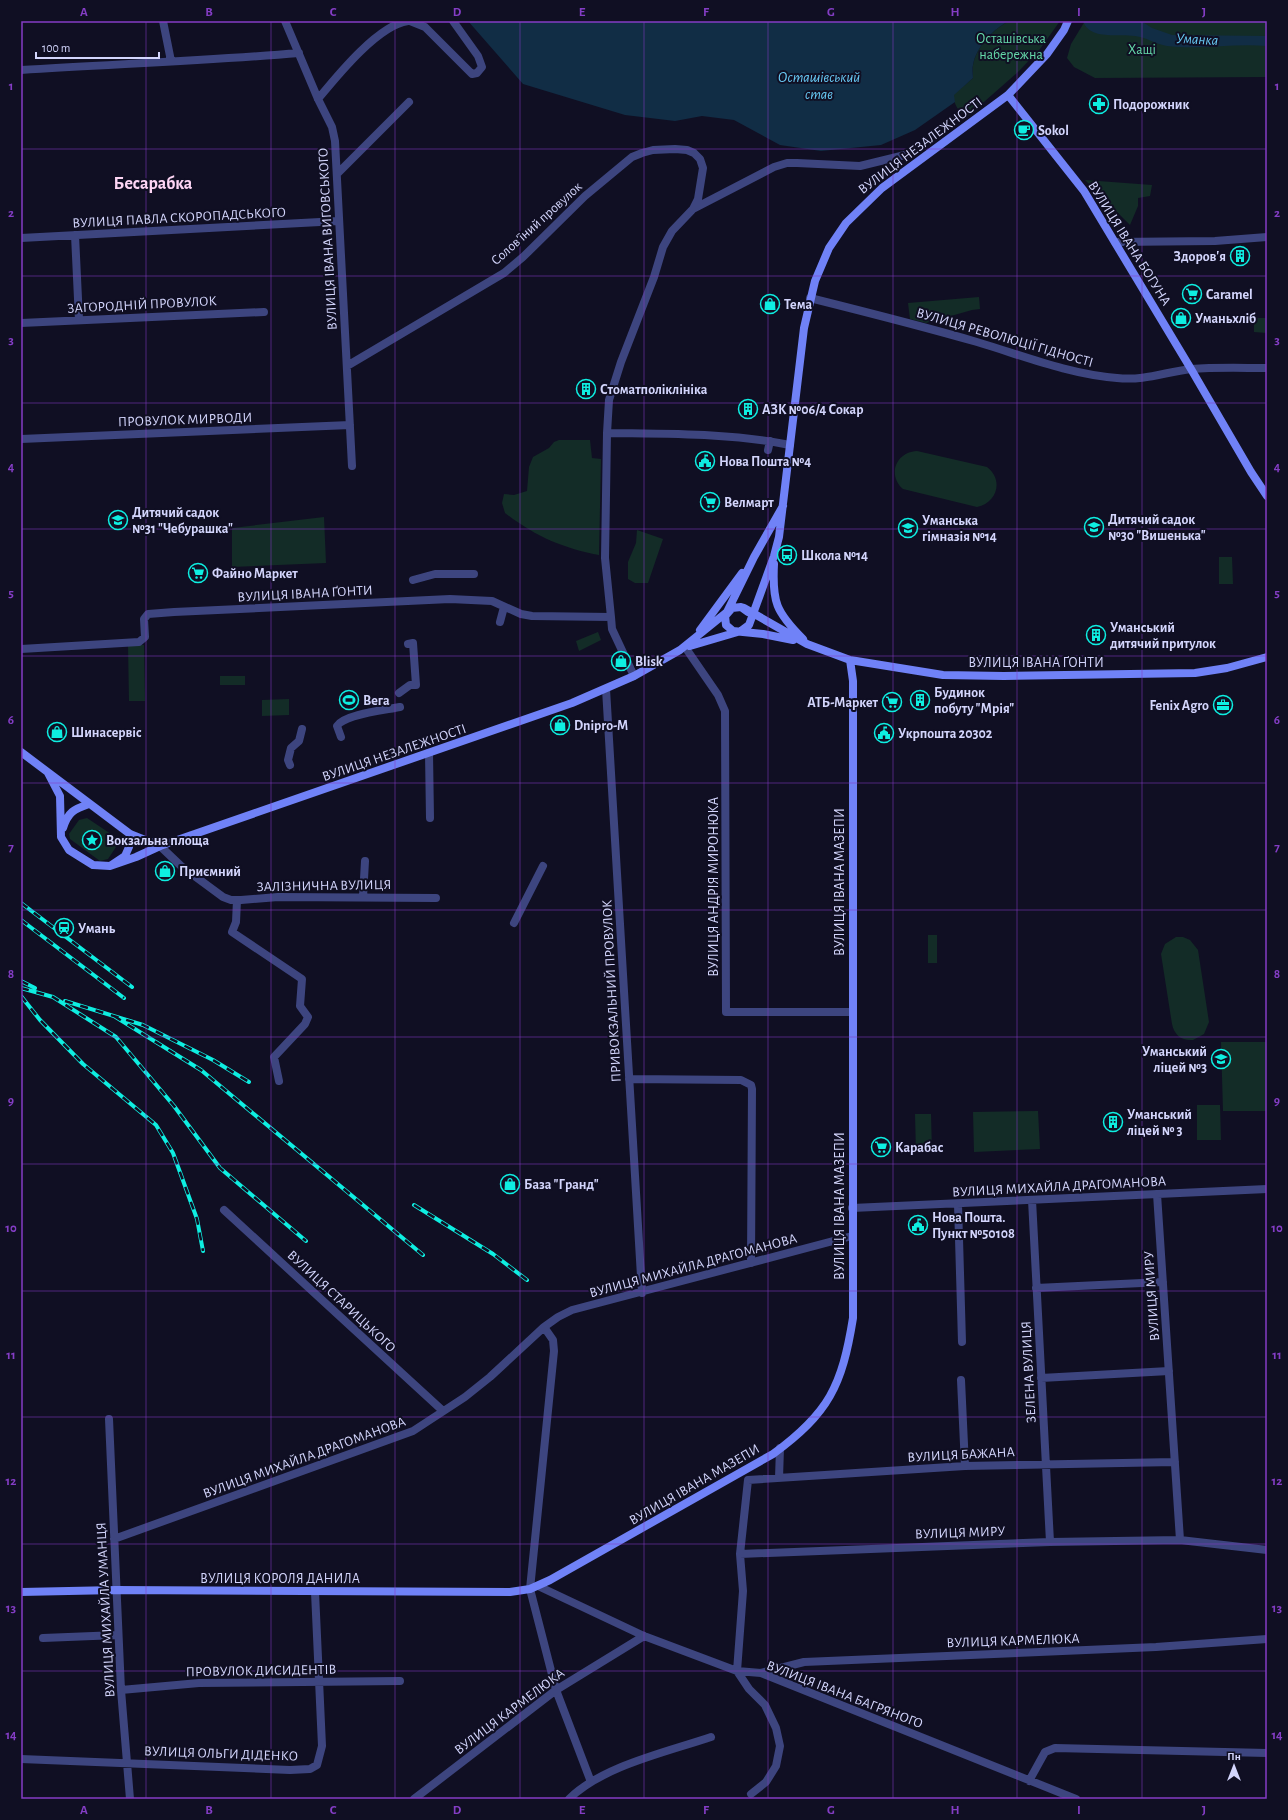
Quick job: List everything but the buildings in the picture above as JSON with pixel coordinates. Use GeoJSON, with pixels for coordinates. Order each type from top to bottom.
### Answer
{"type":"FeatureCollection","features":[{"type":"Feature","properties":{"kind":"main road","name":"ВУЛИЦЯ НЕЗАЛЕЖНОСТІ"},"geometry":{"type":"LineString","coordinates":[[750,622],[774,556],[783,506],[804,328],[815,281],[829,248],[846,223],[855,213],[899,174],[1008,95],[1047,54],[1064,30],[1068,21]]}},
{"type":"Feature","properties":{"kind":"main road","name":"ВУЛИЦЯ ІВАНА БОГУНА"},"geometry":{"type":"LineString","coordinates":[[1008,95],[1084,191],[1251,472],[1267,496]]}},
{"type":"Feature","properties":{"kind":"main road","name":"ВУЛИЦЯ НЕЗАЛЕЖНОСТІ"},"geometry":{"type":"LineString","coordinates":[[160,846],[572,703],[634,676],[686,647],[727,612],[754,558],[783,506]]}},
{"type":"Feature","properties":{"kind":"main road","name":"ВУЛИЦЯ ІВАНА ҐОНТИ"},"geometry":{"type":"LineString","coordinates":[[774,556],[774,587],[776,604],[787,623],[808,644]]}},
{"type":"Feature","properties":{"kind":"main road","name":"ВУЛИЦЯ НЕЗАЛЕЖНОСТІ"},"geometry":{"type":"LineString","coordinates":[[686,647],[703,627],[754,558]]}},
{"type":"Feature","properties":{"kind":"main road"},"geometry":{"type":"LineString","coordinates":[[735,607],[744,608],[749,613],[750,622],[745,629],[737,632],[730,629],[726,625],[725,620],[727,612],[735,607]]}},
{"type":"Feature","properties":{"kind":"main road","name":"ВУЛИЦЯ ІВАНА ҐОНТИ"},"geometry":{"type":"LineString","coordinates":[[744,608],[808,644],[850,660],[944,675],[1004,676],[1195,673],[1227,668],[1267,657]]}},
{"type":"Feature","properties":{"kind":"main road","name":"ВУЛИЦЯ НЕЗАЛЕЖНОСТІ"},"geometry":{"type":"LineString","coordinates":[[686,647],[737,632]]}},
{"type":"Feature","properties":{"kind":"main road","name":"ВУЛИЦЯ ІВАНА ҐОНТИ"},"geometry":{"type":"LineString","coordinates":[[737,632],[763,634],[808,644]]}},
{"type":"Feature","properties":{"kind":"main road","name":"ВУЛИЦЯ ІВАНА МАЗЕПИ"},"geometry":{"type":"LineString","coordinates":[[534,1587],[780,1448],[799,1435],[822,1410],[838,1380],[848,1352],[853,1318],[853,681],[850,660]]}},
{"type":"Feature","properties":{"kind":"main road"},"geometry":{"type":"LineString","coordinates":[[21,752],[88,804],[130,834],[129,847],[125,856],[110,866]]}},
{"type":"Feature","properties":{"kind":"main road"},"geometry":{"type":"LineString","coordinates":[[48,773],[60,796],[61,837],[69,850],[93,865],[110,866],[136,857],[160,846]]}},
{"type":"Feature","properties":{"kind":"main road"},"geometry":{"type":"LineString","coordinates":[[61,837],[66,818],[75,809],[88,804]]}},
{"type":"Feature","properties":{"kind":"main road","name":"ЗАЛІЗНИЧНА ВУЛИЦЯ"},"geometry":{"type":"LineString","coordinates":[[130,834],[160,846]]}},
{"type":"Feature","properties":{"kind":"main road","name":"ВУЛИЦЯ КОРОЛЯ ДАНИЛА"},"geometry":{"type":"LineString","coordinates":[[21,1592],[116,1590],[510,1592],[534,1587]]}},
{"type":"Feature","properties":{"kind":"street"},"geometry":{"type":"LineString","coordinates":[[163,21],[171,61]]}},
{"type":"Feature","properties":{"kind":"street","name":"ВУЛИЦЯ ІВАНА ВИГОВСЬКОГО"},"geometry":{"type":"LineString","coordinates":[[285,21],[318,99],[332,127],[335,141],[352,466]]}},
{"type":"Feature","properties":{"kind":"street"},"geometry":{"type":"LineString","coordinates":[[318,99],[353,58],[368,44],[397,24],[409,21],[425,27],[472,74],[479,72],[482,67],[478,56],[453,21]]}},
{"type":"Feature","properties":{"kind":"street"},"geometry":{"type":"LineString","coordinates":[[21,70],[171,61],[216,60],[299,53]]}},
{"type":"Feature","properties":{"kind":"street"},"geometry":{"type":"LineString","coordinates":[[337,174],[409,102]]}},
{"type":"Feature","properties":{"kind":"street","name":"Соловʼїний провулок"},"geometry":{"type":"LineString","coordinates":[[347,366],[504,273],[523,257],[595,187],[642,152],[675,149],[687,150],[698,156],[703,168],[698,199],[693,209]]}},
{"type":"Feature","properties":{"kind":"street"},"geometry":{"type":"LineString","coordinates":[[634,676],[612,629],[605,558],[609,400],[621,362],[654,277],[663,247],[672,231],[693,209],[774,167],[787,163],[860,166],[904,155]]}},
{"type":"Feature","properties":{"kind":"street","name":"ВУЛИЦЯ ПАВЛА СКОРОПАДСЬКОГО"},"geometry":{"type":"LineString","coordinates":[[21,238],[339,221]]}},
{"type":"Feature","properties":{"kind":"street"},"geometry":{"type":"LineString","coordinates":[[75,235],[79,320]]}},
{"type":"Feature","properties":{"kind":"street"},"geometry":{"type":"LineString","coordinates":[[1115,242],[1215,241],[1267,237]]}},
{"type":"Feature","properties":{"kind":"street","name":"ВУЛИЦЯ РЕВОЛЮЦІЇ ГІДНОСТІ"},"geometry":{"type":"LineString","coordinates":[[810,298],[877,314],[976,342],[1061,369],[1095,376],[1134,379],[1154,377],[1191,369],[1267,368]]}},
{"type":"Feature","properties":{"kind":"street","name":"ЗАГОРОДНІЙ ПРОВУЛОК"},"geometry":{"type":"LineString","coordinates":[[21,323],[264,312]]}},
{"type":"Feature","properties":{"kind":"street","name":"ПРОВУЛОК МИРВОДИ"},"geometry":{"type":"LineString","coordinates":[[21,439],[350,425]]}},
{"type":"Feature","properties":{"kind":"street"},"geometry":{"type":"LineString","coordinates":[[607,433],[700,435],[770,441],[790,445]]}},
{"type":"Feature","properties":{"kind":"street"},"geometry":{"type":"LineString","coordinates":[[768,450],[770,441]]}},
{"type":"Feature","properties":{"kind":"street"},"geometry":{"type":"LineString","coordinates":[[413,580],[435,574],[474,574]]}},
{"type":"Feature","properties":{"kind":"street","name":"ВУЛИЦЯ ІВАНА ҐОНТИ"},"geometry":{"type":"LineString","coordinates":[[21,649],[139,642],[145,637],[144,620],[148,614],[450,599],[492,601],[521,614],[532,616],[611,617]]}},
{"type":"Feature","properties":{"kind":"street"},"geometry":{"type":"LineString","coordinates":[[500,622],[504,607]]}},
{"type":"Feature","properties":{"kind":"street"},"geometry":{"type":"LineString","coordinates":[[399,693],[410,685],[416,685],[413,643],[408,644]]}},
{"type":"Feature","properties":{"kind":"street","name":"ВУЛИЦЯ АНДРІЯ МИРОНЮКА"},"geometry":{"type":"LineString","coordinates":[[686,647],[718,696],[725,711],[726,1012],[852,1012]]}},
{"type":"Feature","properties":{"kind":"street","name":"ПРИВОКЗАЛЬНИЙ ПРОВУЛОК"},"geometry":{"type":"LineString","coordinates":[[606,688],[642,1293]]}},
{"type":"Feature","properties":{"kind":"street"},"geometry":{"type":"LineString","coordinates":[[341,737],[337,726],[342,721],[363,714],[400,707]]}},
{"type":"Feature","properties":{"kind":"street"},"geometry":{"type":"LineString","coordinates":[[290,765],[288,760],[291,748],[299,740],[302,729]]}},
{"type":"Feature","properties":{"kind":"street"},"geometry":{"type":"LineString","coordinates":[[429,753],[430,818]]}},
{"type":"Feature","properties":{"kind":"street","name":"ЗАЛІЗНИЧНА ВУЛИЦЯ"},"geometry":{"type":"LineString","coordinates":[[160,846],[180,866],[223,897],[237,900],[363,897],[436,898]]}},
{"type":"Feature","properties":{"kind":"street"},"geometry":{"type":"LineString","coordinates":[[363,897],[364,860]]}},
{"type":"Feature","properties":{"kind":"street"},"geometry":{"type":"LineString","coordinates":[[514,923],[543,866]]}},
{"type":"Feature","properties":{"kind":"street"},"geometry":{"type":"LineString","coordinates":[[237,900],[236,922],[232,932],[302,979],[300,1006],[308,1017],[306,1024],[274,1057],[279,1081]]}},
{"type":"Feature","properties":{"kind":"street"},"geometry":{"type":"LineString","coordinates":[[629,1079],[741,1080],[750,1085],[752,1089],[751,1263]]}},
{"type":"Feature","properties":{"kind":"street","name":"ВУЛИЦЯ МИХАЙЛА ДРАГОМАНОВА"},"geometry":{"type":"LineString","coordinates":[[852,1208],[1267,1189]]}},
{"type":"Feature","properties":{"kind":"street","name":"ВУЛИЦЯ МИРУ"},"geometry":{"type":"LineString","coordinates":[[1157,1194],[1180,1540]]}},
{"type":"Feature","properties":{"kind":"street","name":"ЗЕЛЕНА ВУЛИЦЯ"},"geometry":{"type":"LineString","coordinates":[[1032,1200],[1050,1542]]}},
{"type":"Feature","properties":{"kind":"street"},"geometry":{"type":"LineString","coordinates":[[958,1204],[962,1342]]}},
{"type":"Feature","properties":{"kind":"street","name":"ВУЛИЦЯ СТАРИЦЬКОГО"},"geometry":{"type":"LineString","coordinates":[[224,1210],[443,1411]]}},
{"type":"Feature","properties":{"kind":"street","name":"ВУЛИЦЯ МИХАЙЛА ДРАГОМАНОВА"},"geometry":{"type":"LineString","coordinates":[[114,1539],[413,1431],[490,1377],[544,1327],[558,1317],[572,1310],[642,1293],[852,1236]]}},
{"type":"Feature","properties":{"kind":"street"},"geometry":{"type":"LineString","coordinates":[[1036,1288],[1163,1282]]}},
{"type":"Feature","properties":{"kind":"street"},"geometry":{"type":"LineString","coordinates":[[544,1327],[553,1340],[554,1351],[534,1587],[556,1690],[591,1782]]}},
{"type":"Feature","properties":{"kind":"street"},"geometry":{"type":"LineString","coordinates":[[1041,1378],[1169,1371]]}},
{"type":"Feature","properties":{"kind":"street"},"geometry":{"type":"LineString","coordinates":[[961,1380],[965,1466]]}},
{"type":"Feature","properties":{"kind":"street","name":"ВУЛИЦЯ МИХАЙЛА УМАНЦЯ"},"geometry":{"type":"LineString","coordinates":[[108,1419],[118,1636],[130,1799]]}},
{"type":"Feature","properties":{"kind":"street"},"geometry":{"type":"LineString","coordinates":[[779,1478],[780,1448]]}},
{"type":"Feature","properties":{"kind":"street","name":"ВУЛИЦЯ БАЖАНА"},"geometry":{"type":"LineString","coordinates":[[740,1554],[748,1480],[965,1466],[1175,1462]]}},
{"type":"Feature","properties":{"kind":"street","name":"ВУЛИЦЯ МИРУ"},"geometry":{"type":"LineString","coordinates":[[740,1554],[1050,1542],[1180,1540],[1267,1550]]}},
{"type":"Feature","properties":{"kind":"street"},"geometry":{"type":"LineString","coordinates":[[740,1554],[743,1591],[737,1672],[749,1689],[765,1705],[776,1728],[780,1746],[776,1766],[773,1772],[766,1782],[751,1794]]}},
{"type":"Feature","properties":{"kind":"street","name":"ВУЛИЦЯ ІВАНА БАГРЯНОГО"},"geometry":{"type":"LineString","coordinates":[[534,1587],[644,1636],[737,1672],[761,1673],[1076,1799]]}},
{"type":"Feature","properties":{"kind":"street","name":"ВУЛИЦЯ ОЛЬГИ ДІДЕНКО"},"geometry":{"type":"LineString","coordinates":[[21,1759],[128,1762],[290,1770],[310,1769],[317,1765],[322,1746],[315,1592]]}},
{"type":"Feature","properties":{"kind":"street"},"geometry":{"type":"LineString","coordinates":[[43,1638],[118,1636]]}},
{"type":"Feature","properties":{"kind":"street","name":"ВУЛИЦЯ КАРМЕЛЮКА"},"geometry":{"type":"LineString","coordinates":[[414,1799],[556,1690],[644,1636]]}},
{"type":"Feature","properties":{"kind":"street","name":"ВУЛИЦЯ КАРМЕЛЮКА"},"geometry":{"type":"LineString","coordinates":[[761,1673],[804,1662],[1148,1647],[1267,1639]]}},
{"type":"Feature","properties":{"kind":"street","name":"ПРОВУЛОК ДИСИДЕНТІВ"},"geometry":{"type":"LineString","coordinates":[[122,1690],[199,1683],[319,1681],[400,1682]]}},
{"type":"Feature","properties":{"kind":"street"},"geometry":{"type":"LineString","coordinates":[[569,1799],[591,1782],[615,1769],[711,1737]]}},
{"type":"Feature","properties":{"kind":"street"},"geometry":{"type":"LineString","coordinates":[[1029,1781],[1045,1752],[1055,1748],[1267,1753]]}},
{"type":"Feature","properties":{"kind":"green space","name":"Осташівська набережна"},"geometry":{"type":"Polygon","coordinates":[[[1009,21],[1060,21],[1040,49],[1019,71],[968,116],[957,108],[953,95],[973,78],[973,65],[981,45],[991,34],[1009,21]]]}},
{"type":"Feature","properties":{"kind":"green space","name":"Хащі"},"geometry":{"type":"Polygon","coordinates":[[[1085,21],[1267,21],[1267,77],[1095,78],[1074,67],[1067,58],[1071,44],[1085,21]]]}},
{"type":"Feature","properties":{"kind":"green space"},"geometry":{"type":"Polygon","coordinates":[[[1085,180],[1152,185],[1150,196],[1138,198],[1138,206],[1130,225],[1085,180]]]}},
{"type":"Feature","properties":{"kind":"green space"},"geometry":{"type":"Polygon","coordinates":[[[979,297],[980,309],[926,323],[910,319],[908,303],[979,297]]]}},
{"type":"Feature","properties":{"kind":"green space"},"geometry":{"type":"Polygon","coordinates":[[[1254,318],[1267,318],[1267,333],[1254,332],[1254,318]]]}},
{"type":"Feature","properties":{"kind":"green space"},"geometry":{"type":"Polygon","coordinates":[[[559,440],[590,440],[592,458],[601,459],[599,555],[573,549],[549,540],[538,535],[505,513],[502,503],[504,494],[514,495],[527,491],[529,467],[533,457],[549,448],[554,442],[559,440]]]}},
{"type":"Feature","properties":{"kind":"green space"},"geometry":{"type":"Polygon","coordinates":[[[917,451],[987,467],[992,472],[997,484],[993,496],[984,505],[977,507],[903,489],[895,477],[896,465],[904,455],[917,451]]]}},
{"type":"Feature","properties":{"kind":"green space"},"geometry":{"type":"Polygon","coordinates":[[[324,517],[326,563],[232,567],[232,528],[324,517]]]}},
{"type":"Feature","properties":{"kind":"green space"},"geometry":{"type":"Polygon","coordinates":[[[637,530],[663,539],[648,583],[635,583],[628,579],[628,562],[636,543],[637,530]]]}},
{"type":"Feature","properties":{"kind":"green space"},"geometry":{"type":"Polygon","coordinates":[[[1219,557],[1232,557],[1233,584],[1219,584],[1219,557]]]}},
{"type":"Feature","properties":{"kind":"green space"},"geometry":{"type":"Polygon","coordinates":[[[598,632],[601,640],[579,651],[576,641],[598,632]]]}},
{"type":"Feature","properties":{"kind":"green space"},"geometry":{"type":"Polygon","coordinates":[[[128,645],[144,645],[145,701],[129,701],[128,645]]]}},
{"type":"Feature","properties":{"kind":"green space"},"geometry":{"type":"Polygon","coordinates":[[[220,676],[245,676],[245,685],[220,685],[220,676]]]}},
{"type":"Feature","properties":{"kind":"green space"},"geometry":{"type":"Polygon","coordinates":[[[289,699],[289,715],[262,716],[262,700],[289,699]]]}},
{"type":"Feature","properties":{"kind":"green space"},"geometry":{"type":"Polygon","coordinates":[[[87,818],[117,838],[118,844],[108,859],[100,861],[70,839],[69,834],[79,820],[87,818]]]}},
{"type":"Feature","properties":{"kind":"green space"},"geometry":{"type":"Polygon","coordinates":[[[928,935],[937,935],[937,963],[928,963],[928,935]]]}},
{"type":"Feature","properties":{"kind":"green space"},"geometry":{"type":"Polygon","coordinates":[[[1176,937],[1183,937],[1190,940],[1198,950],[1209,1022],[1204,1034],[1193,1040],[1185,1039],[1179,1036],[1172,1024],[1161,954],[1165,944],[1176,937]]]}},
{"type":"Feature","properties":{"kind":"green space"},"geometry":{"type":"Polygon","coordinates":[[[1221,1042],[1267,1042],[1267,1111],[1223,1111],[1221,1042]]]}},
{"type":"Feature","properties":{"kind":"green space"},"geometry":{"type":"Polygon","coordinates":[[[1197,1105],[1220,1105],[1221,1140],[1197,1140],[1197,1105]]]}},
{"type":"Feature","properties":{"kind":"green space"},"geometry":{"type":"Polygon","coordinates":[[[1038,1111],[1040,1149],[974,1152],[973,1112],[1038,1111]]]}},
{"type":"Feature","properties":{"kind":"green space"},"geometry":{"type":"Polygon","coordinates":[[[915,1114],[931,1114],[932,1152],[916,1153],[915,1114]]]}},
{"type":"Feature","properties":{"kind":"water","name":"Осташівський став"},"geometry":{"type":"Polygon","coordinates":[[[468,21],[1009,21],[991,34],[981,45],[973,65],[973,78],[954,95],[955,102],[915,130],[881,145],[821,151],[780,145],[734,120],[702,116],[675,121],[625,115],[523,84],[468,21]]]}},
{"type":"Feature","properties":{"kind":"water","name":"Уманка"},"geometry":{"type":"Polygon","coordinates":[[[1083,21],[1141,21],[1152,28],[1172,35],[1267,36],[1267,46],[1167,46],[1147,39],[1128,35],[1098,34],[1087,27],[1083,21]]]}},
{"type":"Feature","properties":{"kind":"water"},"geometry":{"type":"Polygon","coordinates":[[[1092,528],[1096,528],[1098,529],[1098,537],[1092,538],[1089,535],[1089,531],[1092,528]]]}},
{"type":"Feature","properties":{"kind":"railway"},"geometry":{"type":"LineString","coordinates":[[21,903],[132,987]]}},
{"type":"Feature","properties":{"kind":"railway"},"geometry":{"type":"LineString","coordinates":[[21,920],[124,998]]}},
{"type":"Feature","properties":{"kind":"railway"},"geometry":{"type":"LineString","coordinates":[[21,981],[35,988]]}},
{"type":"Feature","properties":{"kind":"railway"},"geometry":{"type":"LineString","coordinates":[[21,988],[53,997],[116,1037],[174,1106],[220,1168],[306,1241]]}},
{"type":"Feature","properties":{"kind":"railway"},"geometry":{"type":"LineString","coordinates":[[21,996],[40,1020],[83,1064],[156,1125],[173,1153],[197,1219],[203,1251]]}},
{"type":"Feature","properties":{"kind":"railway"},"geometry":{"type":"LineString","coordinates":[[65,1001],[143,1025],[213,1060],[249,1082]]}},
{"type":"Feature","properties":{"kind":"railway"},"geometry":{"type":"LineString","coordinates":[[114,1016],[201,1070],[423,1255]]}},
{"type":"Feature","properties":{"kind":"railway"},"geometry":{"type":"LineString","coordinates":[[414,1205],[493,1254],[527,1280]]}},
{"type":"Feature","properties":{"kind":"place","name":"Подорожник"},"geometry":{"type":"Point","coordinates":[1099,104]}},
{"type":"Feature","properties":{"kind":"place","name":"Sokol"},"geometry":{"type":"Point","coordinates":[1024,130]}},
{"type":"Feature","properties":{"kind":"place","name":"Здоров'я"},"geometry":{"type":"Point","coordinates":[1240,256]}},
{"type":"Feature","properties":{"kind":"place","name":"Caramel"},"geometry":{"type":"Point","coordinates":[1192,294]}},
{"type":"Feature","properties":{"kind":"place","name":"Тема"},"geometry":{"type":"Point","coordinates":[770,304]}},
{"type":"Feature","properties":{"kind":"place","name":"Уманьхліб"},"geometry":{"type":"Point","coordinates":[1181,318]}},
{"type":"Feature","properties":{"kind":"place","name":"Стоматполіклініка"},"geometry":{"type":"Point","coordinates":[586,389]}},
{"type":"Feature","properties":{"kind":"place","name":"АЗК №06/4 Сокар"},"geometry":{"type":"Point","coordinates":[748,409]}},
{"type":"Feature","properties":{"kind":"place","name":"Нова Пошта №4"},"geometry":{"type":"Point","coordinates":[705,461]}},
{"type":"Feature","properties":{"kind":"place","name":"Велмарт"},"geometry":{"type":"Point","coordinates":[710,502]}},
{"type":"Feature","properties":{"kind":"place","name":"Дитячий садок №31 \"Чебурашка\""},"geometry":{"type":"Point","coordinates":[118,520]}},
{"type":"Feature","properties":{"kind":"place","name":"Дитячий садок №30 \"Вишенька\""},"geometry":{"type":"Point","coordinates":[1094,527]}},
{"type":"Feature","properties":{"kind":"place","name":"Уманська гімназія №14"},"geometry":{"type":"Point","coordinates":[908,528]}},
{"type":"Feature","properties":{"kind":"place","name":"Школа №14"},"geometry":{"type":"Point","coordinates":[787,555]}},
{"type":"Feature","properties":{"kind":"place","name":"Файно Маркет"},"geometry":{"type":"Point","coordinates":[198,573]}},
{"type":"Feature","properties":{"kind":"place","name":"Уманський дитячий притулок"},"geometry":{"type":"Point","coordinates":[1096,635]}},
{"type":"Feature","properties":{"kind":"place","name":"Blisk"},"geometry":{"type":"Point","coordinates":[621,661]}},
{"type":"Feature","properties":{"kind":"place","name":"Вега"},"geometry":{"type":"Point","coordinates":[349,700]}},
{"type":"Feature","properties":{"kind":"place","name":"Будинок побуту \"Мрія\""},"geometry":{"type":"Point","coordinates":[920,700]}},
{"type":"Feature","properties":{"kind":"place","name":"АТБ-Маркет"},"geometry":{"type":"Point","coordinates":[892,702]}},
{"type":"Feature","properties":{"kind":"place","name":"Fenix Agro"},"geometry":{"type":"Point","coordinates":[1223,705]}},
{"type":"Feature","properties":{"kind":"place","name":"Dnipro-M"},"geometry":{"type":"Point","coordinates":[560,725]}},
{"type":"Feature","properties":{"kind":"place","name":"Шинасервіс"},"geometry":{"type":"Point","coordinates":[57,732]}},
{"type":"Feature","properties":{"kind":"place","name":"Укрпошта 20302"},"geometry":{"type":"Point","coordinates":[884,733]}},
{"type":"Feature","properties":{"kind":"place","name":"Вокзальна площа"},"geometry":{"type":"Point","coordinates":[92,840]}},
{"type":"Feature","properties":{"kind":"place","name":"Приємний"},"geometry":{"type":"Point","coordinates":[165,871]}},
{"type":"Feature","properties":{"kind":"place","name":"Умань"},"geometry":{"type":"Point","coordinates":[64,928]}},
{"type":"Feature","properties":{"kind":"place","name":"Уманський ліцей №3"},"geometry":{"type":"Point","coordinates":[1221,1059]}},
{"type":"Feature","properties":{"kind":"place","name":"Уманський ліцей № 3"},"geometry":{"type":"Point","coordinates":[1113,1122]}},
{"type":"Feature","properties":{"kind":"place","name":"Карабас"},"geometry":{"type":"Point","coordinates":[881,1147]}},
{"type":"Feature","properties":{"kind":"place","name":"База \"Гранд\""},"geometry":{"type":"Point","coordinates":[510,1184]}},
{"type":"Feature","properties":{"kind":"place","name":"Нова Пошта. Пункт №50108"},"geometry":{"type":"Point","coordinates":[918,1225]}},
{"type":"Feature","properties":{"kind":"district","name":"Бесарабка"},"geometry":{"type":"Point","coordinates":[153,183]}}]}
